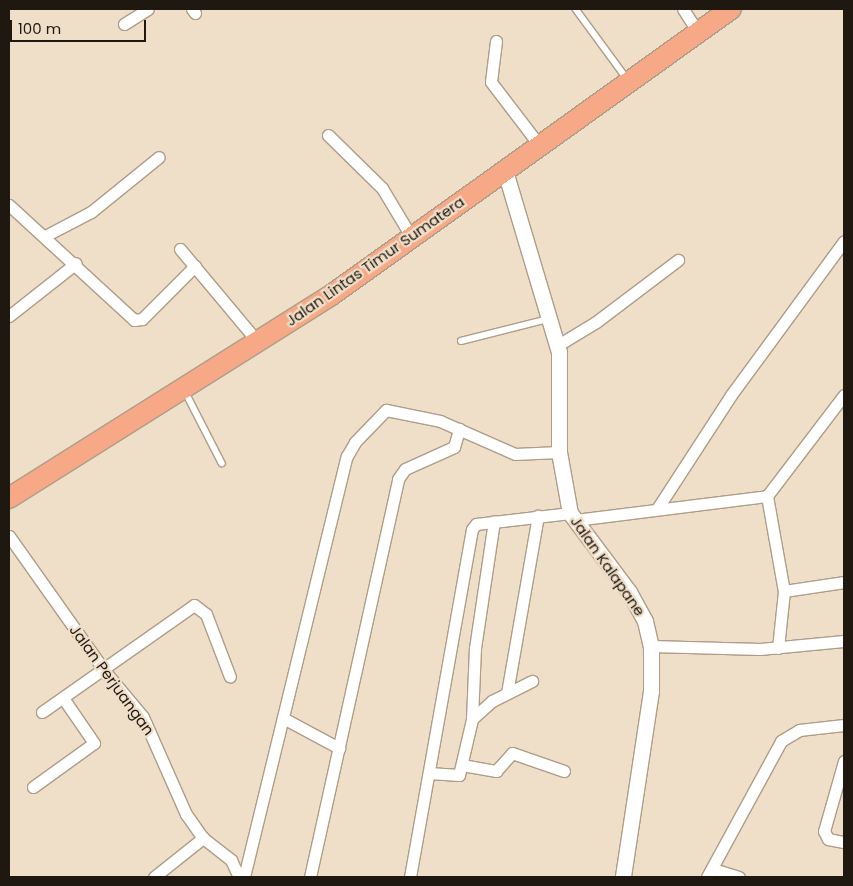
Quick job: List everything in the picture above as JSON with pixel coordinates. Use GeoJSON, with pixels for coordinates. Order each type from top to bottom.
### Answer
{"type":"FeatureCollection","features":[{"type":"Feature","properties":{"kind":"highway","name":"Jalan Lintas Timur Sumatera"},"geometry":{"type":"LineString","coordinates":[[9,498],[257,341],[412,238],[731,9]]}},
{"type":"Feature","properties":{"kind":"street"},"geometry":{"type":"LineString","coordinates":[[124,24],[148,9]]}},
{"type":"Feature","properties":{"kind":"street"},"geometry":{"type":"LineString","coordinates":[[683,9],[698,32]]}},
{"type":"Feature","properties":{"kind":"street"},"geometry":{"type":"LineString","coordinates":[[496,41],[491,82],[540,146]]}},
{"type":"Feature","properties":{"kind":"street"},"geometry":{"type":"LineString","coordinates":[[328,135],[382,188],[412,238]]}},
{"type":"Feature","properties":{"kind":"street"},"geometry":{"type":"LineString","coordinates":[[45,236],[92,212],[159,157]]}},
{"type":"Feature","properties":{"kind":"street","name":"Jalan Kalapane"},"geometry":{"type":"LineString","coordinates":[[505,171],[548,318],[558,344],[560,452],[573,516],[629,592],[646,621],[651,646],[651,691],[623,877]]}},
{"type":"Feature","properties":{"kind":"street"},"geometry":{"type":"LineString","coordinates":[[9,206],[76,263],[134,320],[142,319],[196,266]]}},
{"type":"Feature","properties":{"kind":"street"},"geometry":{"type":"LineString","coordinates":[[657,509],[731,394],[844,241]]}},
{"type":"Feature","properties":{"kind":"street"},"geometry":{"type":"LineString","coordinates":[[180,249],[257,341]]}},
{"type":"Feature","properties":{"kind":"street"},"geometry":{"type":"LineString","coordinates":[[830,260],[844,259]]}},
{"type":"Feature","properties":{"kind":"street"},"geometry":{"type":"LineString","coordinates":[[558,344],[596,322],[678,260]]}},
{"type":"Feature","properties":{"kind":"street"},"geometry":{"type":"LineString","coordinates":[[9,316],[76,263]]}},
{"type":"Feature","properties":{"kind":"street"},"geometry":{"type":"LineString","coordinates":[[410,877],[472,529],[476,524],[538,516],[573,516],[657,509],[767,496],[844,395]]}},
{"type":"Feature","properties":{"kind":"street"},"geometry":{"type":"LineString","coordinates":[[244,877],[348,456],[355,442],[386,410],[459,429],[515,454],[560,452]]}},
{"type":"Feature","properties":{"kind":"street"},"geometry":{"type":"LineString","coordinates":[[310,877],[398,479],[405,469],[454,447],[459,429]]}},
{"type":"Feature","properties":{"kind":"street"},"geometry":{"type":"LineString","coordinates":[[767,496],[784,591],[778,648]]}},
{"type":"Feature","properties":{"kind":"street"},"geometry":{"type":"LineString","coordinates":[[507,693],[538,516]]}},
{"type":"Feature","properties":{"kind":"street"},"geometry":{"type":"LineString","coordinates":[[429,772],[459,777],[472,719],[476,640],[494,521]]}},
{"type":"Feature","properties":{"kind":"street","name":"Jalan Perjuangan"},"geometry":{"type":"LineString","coordinates":[[9,536],[103,669],[148,725],[186,814],[203,838],[226,854],[239,877]]}},
{"type":"Feature","properties":{"kind":"street"},"geometry":{"type":"LineString","coordinates":[[784,591],[844,582]]}},
{"type":"Feature","properties":{"kind":"street"},"geometry":{"type":"LineString","coordinates":[[42,712],[194,605],[206,614],[230,677]]}},
{"type":"Feature","properties":{"kind":"street"},"geometry":{"type":"LineString","coordinates":[[651,646],[778,648],[844,641]]}},
{"type":"Feature","properties":{"kind":"street"},"geometry":{"type":"LineString","coordinates":[[472,719],[507,693],[532,681]]}},
{"type":"Feature","properties":{"kind":"street"},"geometry":{"type":"LineString","coordinates":[[33,787],[94,743],[63,698]]}},
{"type":"Feature","properties":{"kind":"street"},"geometry":{"type":"LineString","coordinates":[[283,718],[339,748]]}},
{"type":"Feature","properties":{"kind":"street"},"geometry":{"type":"LineString","coordinates":[[739,877],[710,873],[781,741],[799,730],[844,725]]}},
{"type":"Feature","properties":{"kind":"street"},"geometry":{"type":"LineString","coordinates":[[462,765],[496,771],[512,753],[564,771]]}},
{"type":"Feature","properties":{"kind":"street"},"geometry":{"type":"LineString","coordinates":[[844,761],[824,831],[828,839],[844,842]]}},
{"type":"Feature","properties":{"kind":"street"},"geometry":{"type":"LineString","coordinates":[[154,877],[203,838]]}},
{"type":"Feature","properties":{"kind":"lane"},"geometry":{"type":"LineString","coordinates":[[576,9],[629,82]]}},
{"type":"Feature","properties":{"kind":"lane"},"geometry":{"type":"LineString","coordinates":[[460,341],[548,318]]}},
{"type":"Feature","properties":{"kind":"lane"},"geometry":{"type":"LineString","coordinates":[[183,387],[222,463]]}}]}
